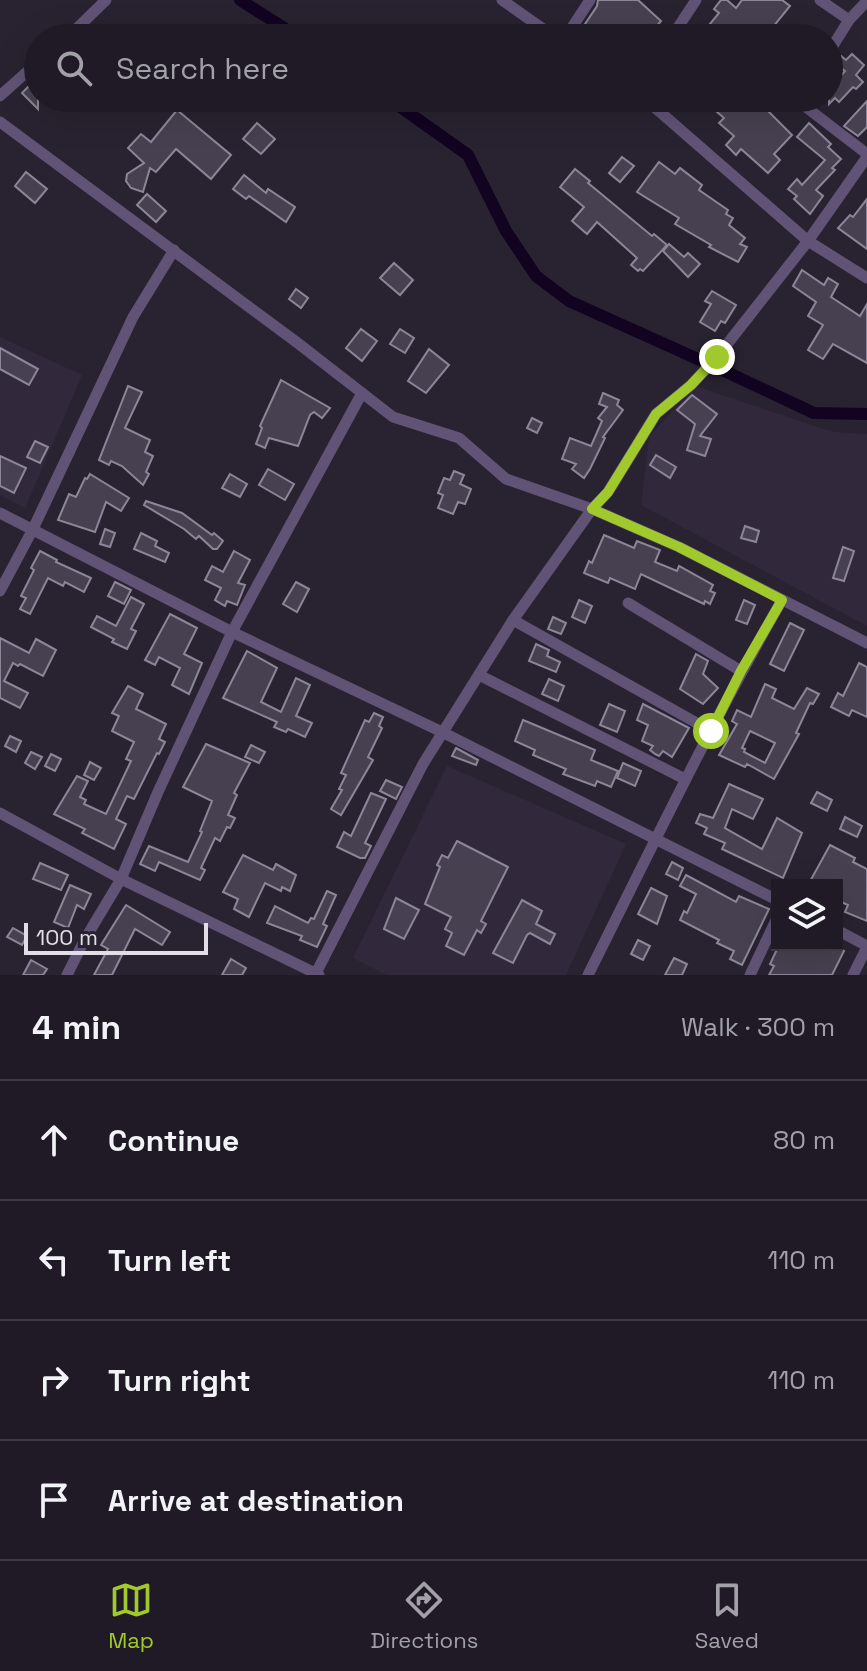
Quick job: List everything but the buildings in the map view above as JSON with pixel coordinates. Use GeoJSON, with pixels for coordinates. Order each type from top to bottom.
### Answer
{"type":"FeatureCollection","features":[{"type":"Feature","properties":{"kind":"street"},"geometry":{"type":"LineString","coordinates":[[81,24],[106,0]]}},
{"type":"Feature","properties":{"kind":"street"},"geometry":{"type":"LineString","coordinates":[[502,0],[536,24]]}},
{"type":"Feature","properties":{"kind":"street"},"geometry":{"type":"LineString","coordinates":[[574,24],[590,0]]}},
{"type":"Feature","properties":{"kind":"street"},"geometry":{"type":"LineString","coordinates":[[680,24],[696,0]]}},
{"type":"Feature","properties":{"kind":"street"},"geometry":{"type":"LineString","coordinates":[[820,0],[849,20]]}},
{"type":"Feature","properties":{"kind":"street"},"geometry":{"type":"LineString","coordinates":[[843,30],[867,1]]}},
{"type":"Feature","properties":{"kind":"street"},"geometry":{"type":"LineString","coordinates":[[0,96],[24,75]]}},
{"type":"Feature","properties":{"kind":"street"},"geometry":{"type":"LineString","coordinates":[[660,112],[808,241],[867,278]]}},
{"type":"Feature","properties":{"kind":"street"},"geometry":{"type":"LineString","coordinates":[[0,813],[121,879],[317,974],[423,764],[513,620],[592,509],[608,492],[656,414],[691,385],[717,357],[808,241],[867,155],[812,112]]}},
{"type":"Feature","properties":{"kind":"street"},"geometry":{"type":"LineString","coordinates":[[0,122],[393,417],[459,438],[506,479],[592,509],[679,547],[867,643]]}},
{"type":"Feature","properties":{"kind":"street"},"geometry":{"type":"LineString","coordinates":[[0,591],[33,529],[133,317],[174,250]]}},
{"type":"Feature","properties":{"kind":"street"},"geometry":{"type":"LineString","coordinates":[[67,975],[121,879],[232,632],[362,393]]}},
{"type":"Feature","properties":{"kind":"street"},"geometry":{"type":"LineString","coordinates":[[0,513],[232,632],[442,732],[771,897]]}},
{"type":"Feature","properties":{"kind":"street"},"geometry":{"type":"LineString","coordinates":[[588,975],[685,779],[782,600]]}},
{"type":"Feature","properties":{"kind":"street"},"geometry":{"type":"LineString","coordinates":[[628,603],[741,671]]}},
{"type":"Feature","properties":{"kind":"street"},"geometry":{"type":"LineString","coordinates":[[513,620],[711,731]]}},
{"type":"Feature","properties":{"kind":"street"},"geometry":{"type":"LineString","coordinates":[[479,675],[685,779]]}},
{"type":"Feature","properties":{"kind":"street"},"geometry":{"type":"LineString","coordinates":[[750,975],[771,931]]}},
{"type":"Feature","properties":{"kind":"street"},"geometry":{"type":"LineString","coordinates":[[843,933],[867,946],[853,975]]}},
{"type":"Feature","properties":{"kind":"shaded area"},"geometry":{"type":"Polygon","coordinates":[[[0,337],[82,375],[25,508],[0,495],[0,337]]]}},
{"type":"Feature","properties":{"kind":"shaded area"},"geometry":{"type":"Polygon","coordinates":[[[695,386],[833,432],[867,434],[867,626],[641,505],[649,437],[695,386]]]}},
{"type":"Feature","properties":{"kind":"shaded area"},"geometry":{"type":"Polygon","coordinates":[[[447,766],[626,844],[566,975],[387,975],[353,958],[447,766]]]}},
{"type":"Feature","properties":{"kind":"waterway"},"geometry":{"type":"LineString","coordinates":[[240,0],[278,24]]}},
{"type":"Feature","properties":{"kind":"waterway"},"geometry":{"type":"LineString","coordinates":[[408,112],[468,155],[506,231],[536,276],[569,301],[700,360]]}},
{"type":"Feature","properties":{"kind":"waterway"},"geometry":{"type":"LineString","coordinates":[[716,367],[814,413],[867,414]]}},
{"type":"Feature","properties":{"kind":"route"},"geometry":{"type":"LineString","coordinates":[[711,731],[782,600],[679,547],[592,509],[608,492],[656,414],[691,385],[717,357]]}}]}
